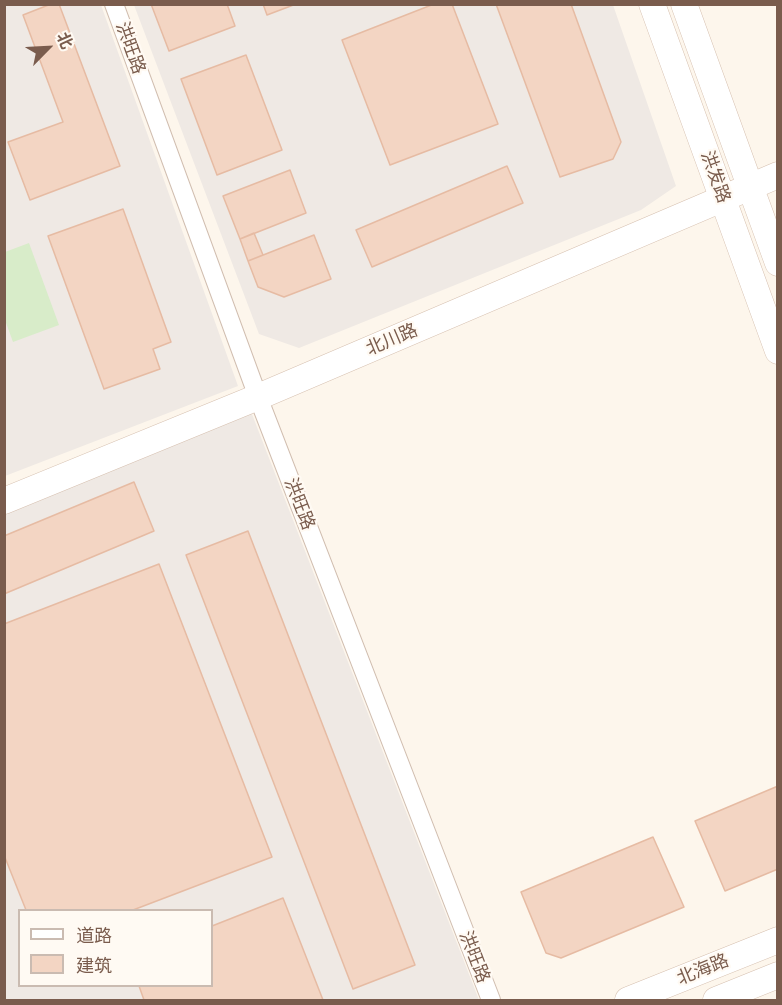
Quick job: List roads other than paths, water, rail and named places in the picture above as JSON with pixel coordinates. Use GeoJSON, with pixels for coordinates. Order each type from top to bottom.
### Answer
{"type":"FeatureCollection","features":[{"type":"Feature","properties":{"kind":"street","name":"洪旺路"},"geometry":{"type":"LineString","coordinates":[[114,4],[258,397],[491,1000]]}},
{"type":"Feature","properties":{"kind":"street","name":"洪发路"},"geometry":{"type":"LineString","coordinates":[[652,4],[777,351]]}},
{"type":"Feature","properties":{"kind":"street","name":"洪发路"},"geometry":{"type":"LineString","coordinates":[[684,4],[777,263]]}},
{"type":"Feature","properties":{"kind":"street","name":"北川路"},"geometry":{"type":"LineString","coordinates":[[4,501],[258,397],[777,176]]}},
{"type":"Feature","properties":{"kind":"street","name":"北海路"},"geometry":{"type":"LineString","coordinates":[[628,1000],[777,940]]}},
{"type":"Feature","properties":{"kind":"street","name":"北海路"},"geometry":{"type":"LineString","coordinates":[[716,1000],[777,975]]}}]}
